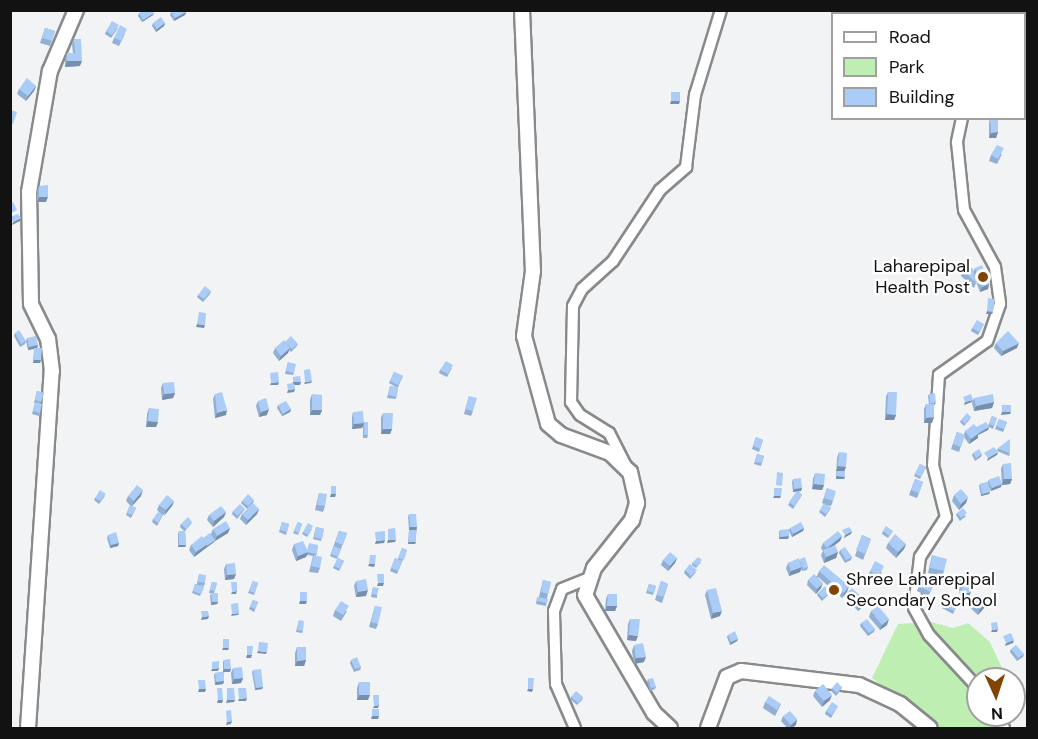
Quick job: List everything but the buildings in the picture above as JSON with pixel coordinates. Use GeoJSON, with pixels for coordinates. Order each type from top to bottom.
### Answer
{"type":"FeatureCollection","features":[{"type":"Feature","properties":{"kind":"street"},"geometry":{"type":"LineString","coordinates":[[28,729],[52,371],[48,339],[31,304],[29,192],[50,71],[76,10]]}},
{"type":"Feature","properties":{"kind":"street"},"geometry":{"type":"LineString","coordinates":[[522,10],[533,271],[524,336],[533,382],[541,415],[554,431],[610,453],[626,466]]}},
{"type":"Feature","properties":{"kind":"street"},"geometry":{"type":"LineString","coordinates":[[670,729],[654,713],[591,612],[585,595],[589,578],[632,520],[636,489],[609,433],[580,415],[571,402],[573,306],[582,289],[613,261],[660,190],[686,167],[695,95],[721,10]]}},
{"type":"Feature","properties":{"kind":"street"},"geometry":{"type":"LineString","coordinates":[[962,120],[957,142],[964,210],[994,267],[1000,304],[987,341],[939,375],[933,465],[946,516],[920,557],[914,608],[929,635],[966,675]]}},
{"type":"Feature","properties":{"kind":"street"},"geometry":{"type":"LineString","coordinates":[[575,729],[556,684],[554,611],[562,589],[589,578]]}},
{"type":"Feature","properties":{"kind":"street"},"geometry":{"type":"LineString","coordinates":[[708,729],[727,677],[741,671],[868,687],[930,729]]}},
{"type":"Feature","properties":{"kind":"green space"},"geometry":{"type":"Polygon","coordinates":[[[931,622],[953,628],[968,623],[990,642],[1001,667],[966,667],[966,727],[1013,728],[936,728],[872,678],[898,624],[931,622]]]}},
{"type":"Feature","properties":{"kind":"place","name":"Laharepipal Health Post"},"geometry":{"type":"Point","coordinates":[983,277]}},
{"type":"Feature","properties":{"kind":"place","name":"Shree Laharepipal Secondary School"},"geometry":{"type":"Point","coordinates":[834,590]}}]}
